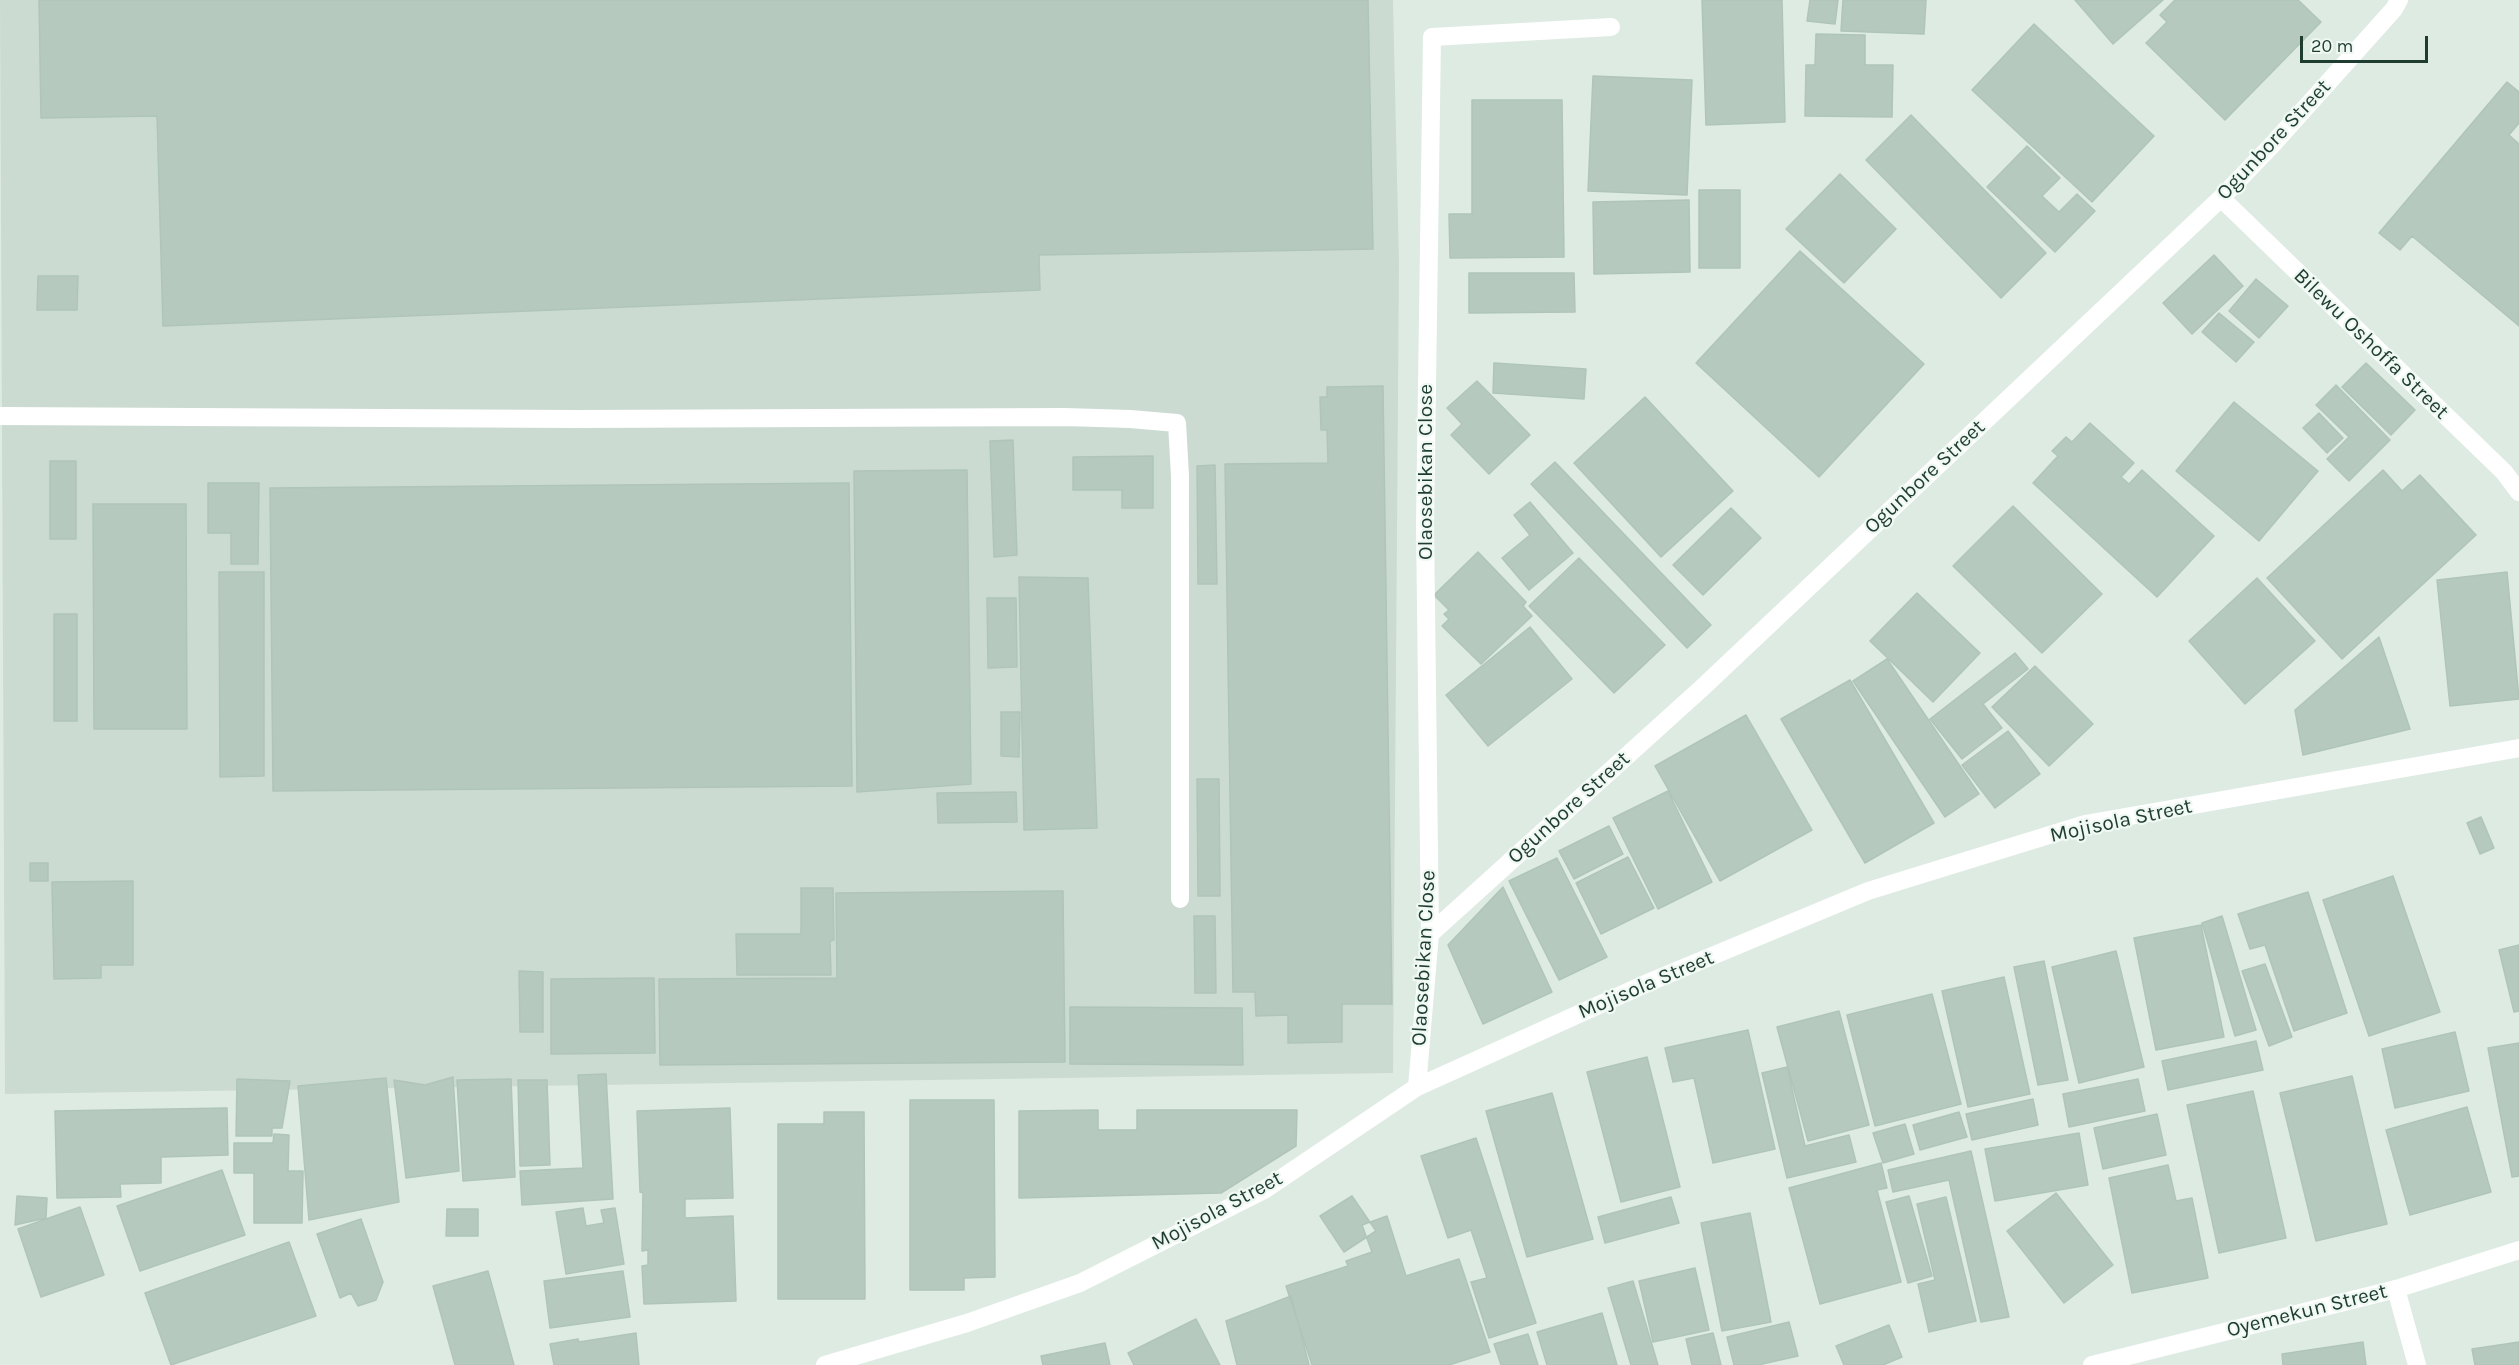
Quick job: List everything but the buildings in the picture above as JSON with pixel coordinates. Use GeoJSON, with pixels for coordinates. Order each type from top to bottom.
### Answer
{"type":"FeatureCollection","features":[{"type":"Feature","properties":{"kind":"street","name":"Ogunbore Street"},"geometry":{"type":"LineString","coordinates":[[1430,934],[1703,687],[2221,198],[2273,144],[2392,3]]}},
{"type":"Feature","properties":{"kind":"street","name":"Olaosebikan Close"},"geometry":{"type":"LineString","coordinates":[[1417,1087],[1430,934],[1425,524],[1432,37],[1611,27]]}},
{"type":"Feature","properties":{"kind":"street","name":"Bilewu Oshoffa Street"},"geometry":{"type":"LineString","coordinates":[[2221,198],[2504,472],[2519,492]]}},
{"type":"Feature","properties":{"kind":"street"},"geometry":{"type":"LineString","coordinates":[[0,416],[577,419],[1065,417],[1177,423],[1180,476],[1180,899]]}},
{"type":"Feature","properties":{"kind":"street","name":"Mojisola Street"},"geometry":{"type":"LineString","coordinates":[[825,1365],[967,1323],[1080,1283],[1264,1190],[1417,1087],[1652,981],[1868,891],[2074,828],[2519,748]]}},
{"type":"Feature","properties":{"kind":"street","name":"Oyemekun Street"},"geometry":{"type":"LineString","coordinates":[[2092,1365],[2396,1289],[2519,1251]]}},
{"type":"Feature","properties":{"kind":"street"},"geometry":{"type":"LineString","coordinates":[[2396,1289],[2417,1365]]}},
{"type":"Feature","properties":{"kind":"shaded area"},"geometry":{"type":"Polygon","coordinates":[[[0,0],[1393,0],[1399,263],[1393,1073],[5,1094],[0,0]]]}}]}
